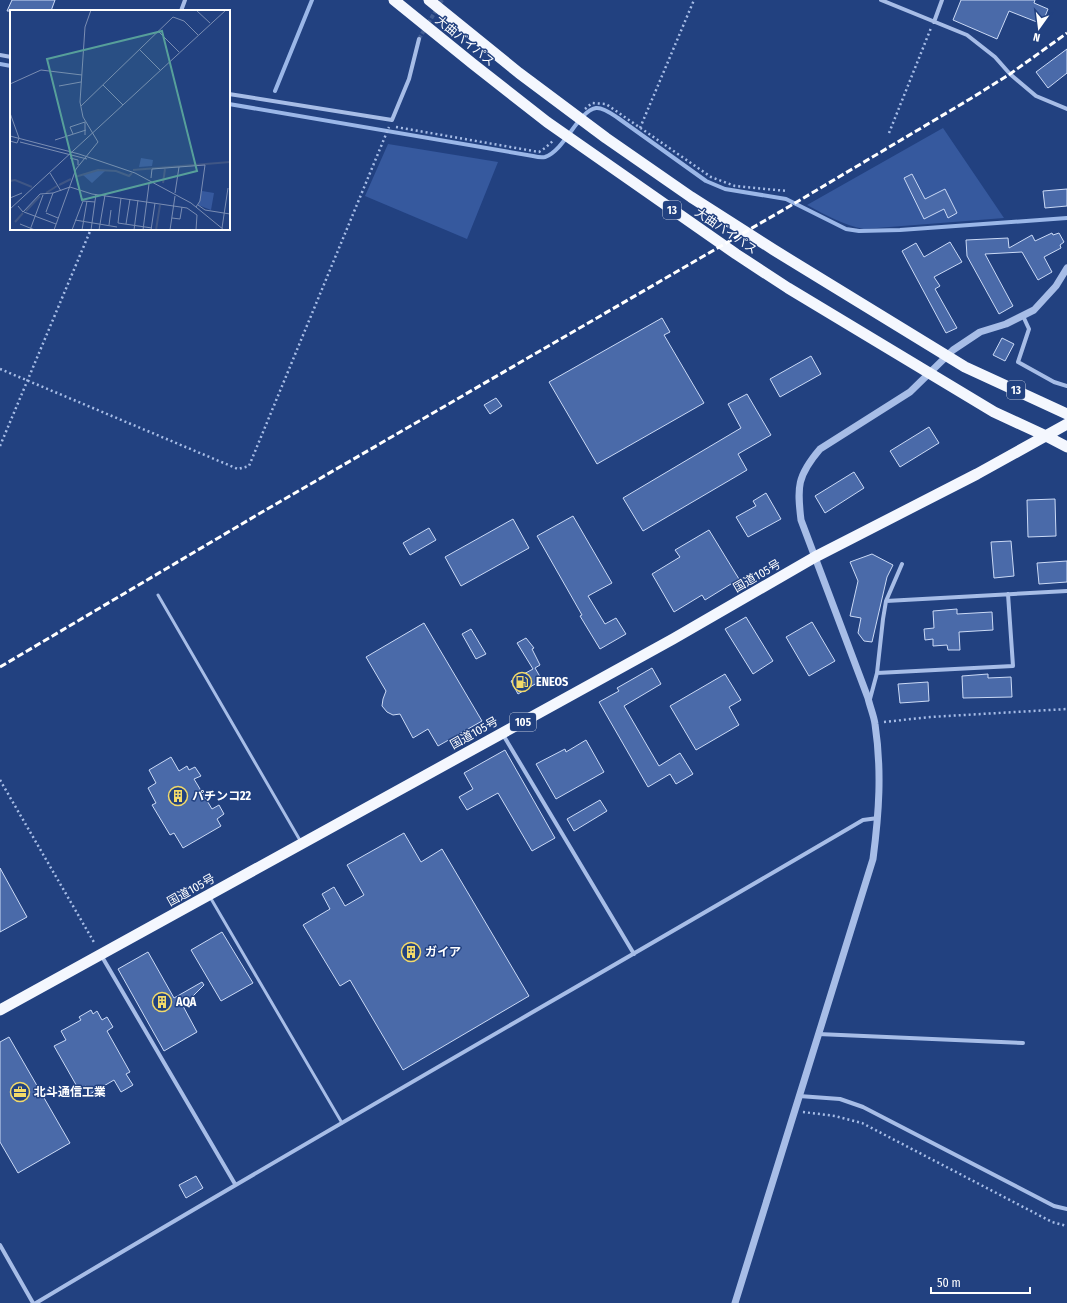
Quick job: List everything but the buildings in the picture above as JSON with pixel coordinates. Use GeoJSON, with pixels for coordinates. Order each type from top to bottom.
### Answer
{"type":"FeatureCollection","features":[{"type":"Feature","properties":{"kind":"highway","name":"大曲バイパス"},"geometry":{"type":"LineString","coordinates":[[429,0],[519,73],[606,138],[691,197],[774,250],[965,367],[1067,414]]}},
{"type":"Feature","properties":{"kind":"highway","name":"大曲バイパス"},"geometry":{"type":"LineString","coordinates":[[397,3],[547,122],[736,254],[788,288],[994,412],[1067,447]]}},
{"type":"Feature","properties":{"kind":"highway","name":"国道105号"},"geometry":{"type":"LineString","coordinates":[[0,1010],[674,639],[815,557],[977,474],[1067,424]]}},
{"type":"Feature","properties":{"kind":"street"},"geometry":{"type":"LineString","coordinates":[[181,10],[185,0]]}},
{"type":"Feature","properties":{"kind":"street"},"geometry":{"type":"LineString","coordinates":[[882,0],[967,35],[995,57],[1010,74],[1036,96],[1067,109]]}},
{"type":"Feature","properties":{"kind":"street"},"geometry":{"type":"LineString","coordinates":[[934,22],[942,0]]}},
{"type":"Feature","properties":{"kind":"street"},"geometry":{"type":"LineString","coordinates":[[230,94],[392,120],[408,79],[419,39]]}},
{"type":"Feature","properties":{"kind":"street"},"geometry":{"type":"LineString","coordinates":[[0,55],[10,57]]}},
{"type":"Feature","properties":{"kind":"street"},"geometry":{"type":"LineString","coordinates":[[735,1303],[873,859],[878,818],[880,767],[875,723],[869,702],[801,520],[798,495],[801,477],[812,458],[820,450],[910,392],[953,350],[980,332],[1006,324],[1034,310],[1056,286],[1067,268]]}},
{"type":"Feature","properties":{"kind":"street"},"geometry":{"type":"LineString","coordinates":[[1023,316],[1029,329],[1018,362],[1054,382],[1067,386]]}},
{"type":"Feature","properties":{"kind":"street"},"geometry":{"type":"LineString","coordinates":[[869,702],[877,673],[886,601],[902,564]]}},
{"type":"Feature","properties":{"kind":"street"},"geometry":{"type":"LineString","coordinates":[[886,601],[1067,591]]}},
{"type":"Feature","properties":{"kind":"street"},"geometry":{"type":"LineString","coordinates":[[877,673],[1013,666],[1008,594]]}},
{"type":"Feature","properties":{"kind":"street"},"geometry":{"type":"LineString","coordinates":[[502,733],[634,954]]}},
{"type":"Feature","properties":{"kind":"street"},"geometry":{"type":"LineString","coordinates":[[0,1245],[34,1303],[235,1184],[863,820],[878,818]]}},
{"type":"Feature","properties":{"kind":"street"},"geometry":{"type":"LineString","coordinates":[[101,955],[235,1184]]}},
{"type":"Feature","properties":{"kind":"street"},"geometry":{"type":"LineString","coordinates":[[818,1034],[1023,1042]]}},
{"type":"Feature","properties":{"kind":"street"},"geometry":{"type":"LineString","coordinates":[[799,1096],[840,1099],[862,1107],[1054,1206],[1067,1210]]}},
{"type":"Feature","properties":{"kind":"lane"},"geometry":{"type":"LineString","coordinates":[[158,595],[302,843]]}},
{"type":"Feature","properties":{"kind":"lane"},"geometry":{"type":"LineString","coordinates":[[209,895],[342,1123]]}},
{"type":"Feature","properties":{"kind":"path"},"geometry":{"type":"LineString","coordinates":[[640,128],[694,0]]}},
{"type":"Feature","properties":{"kind":"path"},"geometry":{"type":"LineString","coordinates":[[889,133],[934,22]]}},
{"type":"Feature","properties":{"kind":"path"},"geometry":{"type":"LineString","coordinates":[[0,369],[238,469],[249,466],[389,126]]}},
{"type":"Feature","properties":{"kind":"path"},"geometry":{"type":"LineString","coordinates":[[0,446],[91,230]]}},
{"type":"Feature","properties":{"kind":"path"},"geometry":{"type":"LineString","coordinates":[[875,723],[930,717],[1067,709]]}},
{"type":"Feature","properties":{"kind":"path"},"geometry":{"type":"LineString","coordinates":[[0,780],[101,955]]}},
{"type":"Feature","properties":{"kind":"path"},"geometry":{"type":"LineString","coordinates":[[795,1111],[835,1116],[862,1123],[1052,1222],[1067,1226]]}},
{"type":"Feature","properties":{"kind":"shaded area"},"geometry":{"type":"Polygon","coordinates":[[[943,128],[1004,218],[864,229],[842,222],[807,205],[943,128]]]}},
{"type":"Feature","properties":{"kind":"shaded area"},"geometry":{"type":"Polygon","coordinates":[[[388,144],[498,162],[467,239],[365,196],[388,144]]]}},
{"type":"Feature","properties":{"kind":"waterway"},"geometry":{"type":"LineString","coordinates":[[275,91],[312,0]]}},
{"type":"Feature","properties":{"kind":"waterway"},"geometry":{"type":"LineString","coordinates":[[0,64],[10,66]]}},
{"type":"Feature","properties":{"kind":"waterway"},"geometry":{"type":"LineString","coordinates":[[230,104],[538,157],[545,157],[552,153],[559,147],[583,116],[589,111],[599,108],[618,118],[706,181],[725,189],[786,199],[846,229],[859,231],[900,230],[1067,218]]}},
{"type":"Feature","properties":{"kind":"tunnel"},"geometry":{"type":"LineString","coordinates":[[419,39],[442,0]]}},
{"type":"Feature","properties":{"kind":"railway"},"geometry":{"type":"LineString","coordinates":[[0,667],[257,515],[790,206],[970,99],[1010,74],[1067,33]]}},
{"type":"Feature","properties":{"kind":"place","name":"ENEOS"},"geometry":{"type":"Point","coordinates":[522,682]}},
{"type":"Feature","properties":{"kind":"place","name":"パチンコ22"},"geometry":{"type":"Point","coordinates":[178,796]}},
{"type":"Feature","properties":{"kind":"place","name":"ガイア"},"geometry":{"type":"Point","coordinates":[411,952]}},
{"type":"Feature","properties":{"kind":"place","name":"AQA"},"geometry":{"type":"Point","coordinates":[162,1002]}},
{"type":"Feature","properties":{"kind":"place","name":"北斗通信工業"},"geometry":{"type":"Point","coordinates":[20,1092]}}]}
